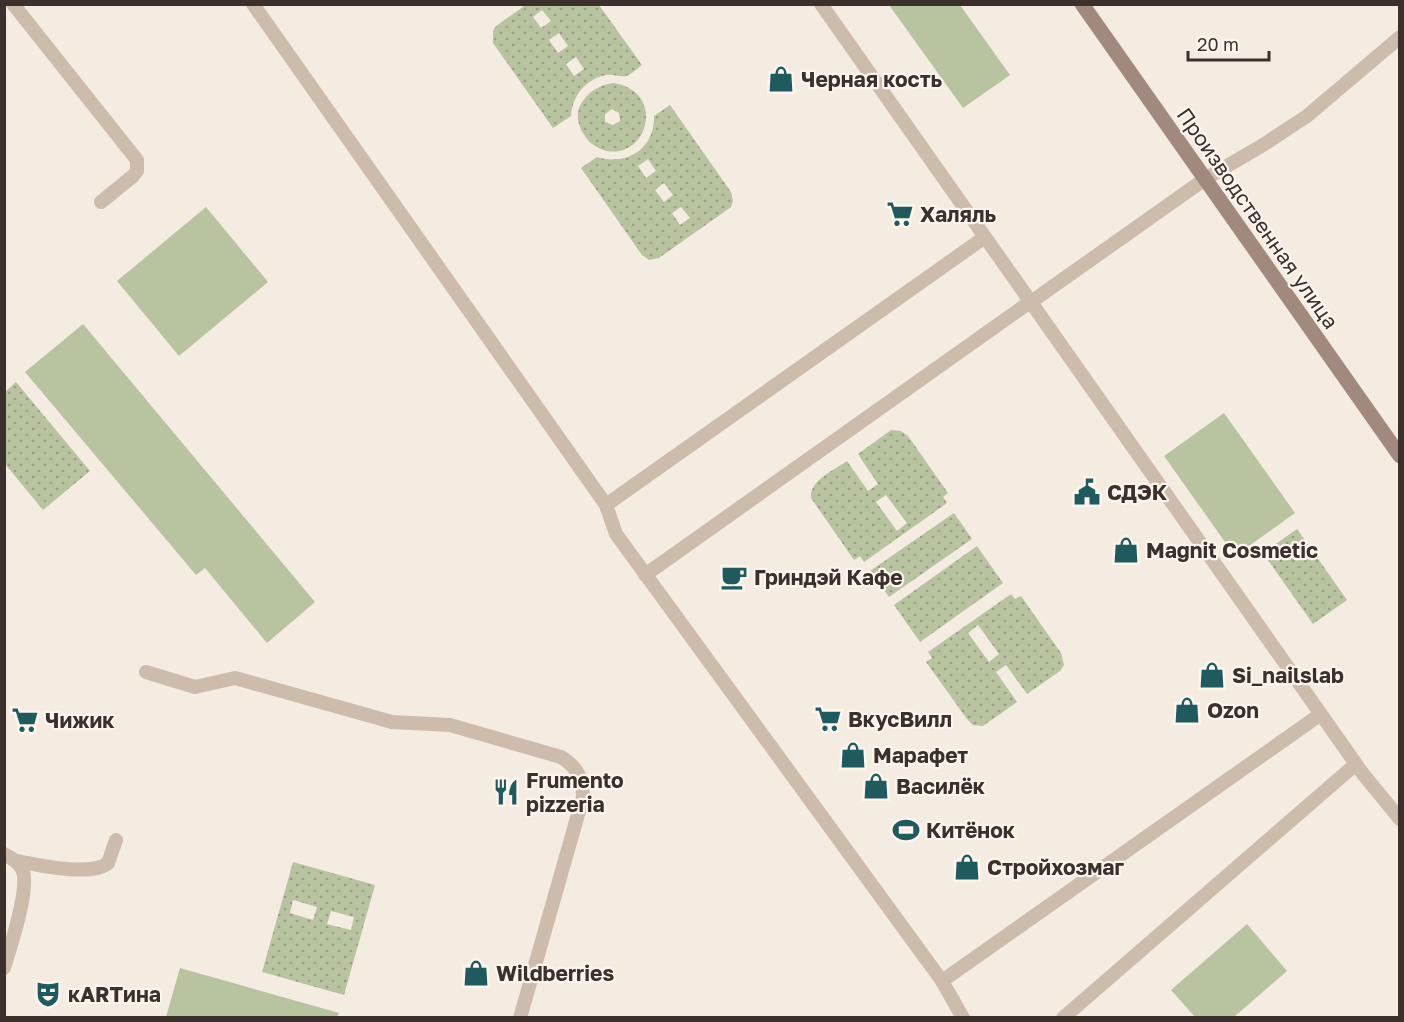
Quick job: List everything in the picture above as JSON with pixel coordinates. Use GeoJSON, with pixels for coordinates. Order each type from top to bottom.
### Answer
{"type":"FeatureCollection","features":[{"type":"Feature","properties":{"kind":"main road","name":"Производственная улица"},"geometry":{"type":"LineString","coordinates":[[1082,4],[1400,456]]}},
{"type":"Feature","properties":{"kind":"lane"},"geometry":{"type":"LineString","coordinates":[[13,4],[137,160],[137,171],[133,176],[101,202]]}},
{"type":"Feature","properties":{"kind":"lane"},"geometry":{"type":"LineString","coordinates":[[253,4],[606,505],[616,534],[942,981],[963,1017]]}},
{"type":"Feature","properties":{"kind":"lane"},"geometry":{"type":"LineString","coordinates":[[820,4],[1356,764],[1400,819]]}},
{"type":"Feature","properties":{"kind":"lane"},"geometry":{"type":"LineString","coordinates":[[645,575],[1205,179],[1307,116],[1400,37]]}},
{"type":"Feature","properties":{"kind":"lane"},"geometry":{"type":"LineString","coordinates":[[606,505],[985,237]]}},
{"type":"Feature","properties":{"kind":"lane"},"geometry":{"type":"LineString","coordinates":[[146,672],[195,687],[236,678],[392,723],[450,725],[561,757],[570,762],[580,776],[583,796],[520,1017]]}},
{"type":"Feature","properties":{"kind":"lane"},"geometry":{"type":"LineString","coordinates":[[942,981],[1321,714]]}},
{"type":"Feature","properties":{"kind":"lane"},"geometry":{"type":"LineString","coordinates":[[1063,1017],[1356,764]]}},
{"type":"Feature","properties":{"kind":"lane"},"geometry":{"type":"LineString","coordinates":[[10,857],[54,869],[98,869],[110,860],[116,840]]}},
{"type":"Feature","properties":{"kind":"lane"},"geometry":{"type":"LineString","coordinates":[[4,968],[24,892],[25,877],[10,857]]}},
{"type":"Feature","properties":{"kind":"green space"},"geometry":{"type":"Polygon","coordinates":[[[527,4],[599,5],[642,65],[626,76],[606,75],[586,84],[577,95],[571,116],[553,128],[493,43],[493,31],[496,26],[527,4]],[[542,10],[533,17],[541,28],[551,21],[542,10]],[[559,33],[549,40],[558,53],[568,46],[559,33]],[[576,57],[566,64],[574,76],[584,69],[576,57]]]}},
{"type":"Feature","properties":{"kind":"green space"},"geometry":{"type":"Polygon","coordinates":[[[889,5],[960,5],[1010,75],[963,108],[889,5]]]}},
{"type":"Feature","properties":{"kind":"green space"},"geometry":{"type":"Polygon","coordinates":[[[613,83],[630,89],[641,99],[646,111],[645,124],[640,137],[631,146],[618,151],[603,150],[595,146],[580,127],[578,118],[582,102],[603,85],[613,83]],[[612,109],[605,114],[605,122],[613,125],[620,121],[619,113],[612,109]]]}},
{"type":"Feature","properties":{"kind":"green space"},"geometry":{"type":"Polygon","coordinates":[[[670,105],[731,192],[733,201],[731,207],[659,258],[649,260],[642,255],[581,168],[597,157],[618,159],[637,152],[650,138],[654,116],[670,105]],[[648,159],[638,166],[646,178],[656,171],[648,159]],[[664,183],[655,190],[664,202],[673,195],[664,183]],[[681,207],[672,213],[680,225],[690,218],[681,207]]]}},
{"type":"Feature","properties":{"kind":"green space"},"geometry":{"type":"Polygon","coordinates":[[[206,207],[268,282],[179,356],[117,281],[206,207]]]}},
{"type":"Feature","properties":{"kind":"green space"},"geometry":{"type":"Polygon","coordinates":[[[83,324],[315,602],[267,643],[205,568],[196,575],[25,372],[83,324]]]}},
{"type":"Feature","properties":{"kind":"green space"},"geometry":{"type":"Polygon","coordinates":[[[16,382],[90,471],[43,510],[5,464],[5,392],[16,382]]]}},
{"type":"Feature","properties":{"kind":"green space"},"geometry":{"type":"Polygon","coordinates":[[[1224,413],[1295,513],[1235,556],[1164,456],[1224,413]]]}},
{"type":"Feature","properties":{"kind":"green space"},"geometry":{"type":"Polygon","coordinates":[[[891,430],[901,431],[908,436],[948,493],[943,497],[947,503],[864,562],[860,556],[854,560],[811,498],[811,492],[818,481],[847,461],[868,491],[878,484],[858,454],[891,430]],[[886,495],[876,502],[897,531],[907,523],[886,495]]]}},
{"type":"Feature","properties":{"kind":"green space"},"geometry":{"type":"Polygon","coordinates":[[[954,513],[972,539],[889,597],[870,571],[954,513]]]}},
{"type":"Feature","properties":{"kind":"green space"},"geometry":{"type":"Polygon","coordinates":[[[1297,529],[1347,600],[1313,624],[1263,553],[1297,529]]]}},
{"type":"Feature","properties":{"kind":"green space"},"geometry":{"type":"Polygon","coordinates":[[[977,546],[1003,583],[920,642],[894,605],[977,546]]]}},
{"type":"Feature","properties":{"kind":"green space"},"geometry":{"type":"Polygon","coordinates":[[[1011,594],[1015,599],[1021,596],[1061,653],[1064,665],[1060,671],[1027,694],[1006,665],[996,672],[1017,702],[983,726],[973,725],[967,719],[926,662],[932,658],[928,652],[1011,594]],[[978,625],[968,633],[989,662],[999,654],[978,625]]]}},
{"type":"Feature","properties":{"kind":"green space"},"geometry":{"type":"Polygon","coordinates":[[[293,862],[375,885],[344,995],[262,972],[293,862]],[[293,900],[290,913],[313,920],[317,907],[293,900]],[[331,911],[327,924],[351,930],[354,917],[331,911]]]}},
{"type":"Feature","properties":{"kind":"green space"},"geometry":{"type":"Polygon","coordinates":[[[1247,924],[1287,971],[1234,1017],[1195,1017],[1171,990],[1247,924]]]}},
{"type":"Feature","properties":{"kind":"green space"},"geometry":{"type":"Polygon","coordinates":[[[180,968],[339,1013],[337,1017],[166,1017],[180,968]]]}},
{"type":"Feature","properties":{"kind":"place","name":"Черная кость"},"geometry":{"type":"Point","coordinates":[781,79]}},
{"type":"Feature","properties":{"kind":"place","name":"Халяль"},"geometry":{"type":"Point","coordinates":[900,214]}},
{"type":"Feature","properties":{"kind":"place","name":"СДЭК"},"geometry":{"type":"Point","coordinates":[1087,492]}},
{"type":"Feature","properties":{"kind":"place","name":"Magnit Cosmetic"},"geometry":{"type":"Point","coordinates":[1126,550]}},
{"type":"Feature","properties":{"kind":"place","name":"Гриндэй Кафе"},"geometry":{"type":"Point","coordinates":[734,577]}},
{"type":"Feature","properties":{"kind":"place","name":"Si_nailslab"},"geometry":{"type":"Point","coordinates":[1212,675]}},
{"type":"Feature","properties":{"kind":"place","name":"Ozon"},"geometry":{"type":"Point","coordinates":[1187,710]}},
{"type":"Feature","properties":{"kind":"place","name":"ВкусВилл"},"geometry":{"type":"Point","coordinates":[828,719]}},
{"type":"Feature","properties":{"kind":"place","name":"Чижик"},"geometry":{"type":"Point","coordinates":[25,720]}},
{"type":"Feature","properties":{"kind":"place","name":"Марафет"},"geometry":{"type":"Point","coordinates":[853,755]}},
{"type":"Feature","properties":{"kind":"place","name":"Василёк"},"geometry":{"type":"Point","coordinates":[876,786]}},
{"type":"Feature","properties":{"kind":"place","name":"Frumento pizzeria"},"geometry":{"type":"Point","coordinates":[506,792]}},
{"type":"Feature","properties":{"kind":"place","name":"Китёнок"},"geometry":{"type":"Point","coordinates":[906,830]}},
{"type":"Feature","properties":{"kind":"place","name":"Стройхозмаг"},"geometry":{"type":"Point","coordinates":[967,867]}},
{"type":"Feature","properties":{"kind":"place","name":"Wildberries"},"geometry":{"type":"Point","coordinates":[476,973]}},
{"type":"Feature","properties":{"kind":"place","name":"кARTина"},"geometry":{"type":"Point","coordinates":[48,994]}}]}
